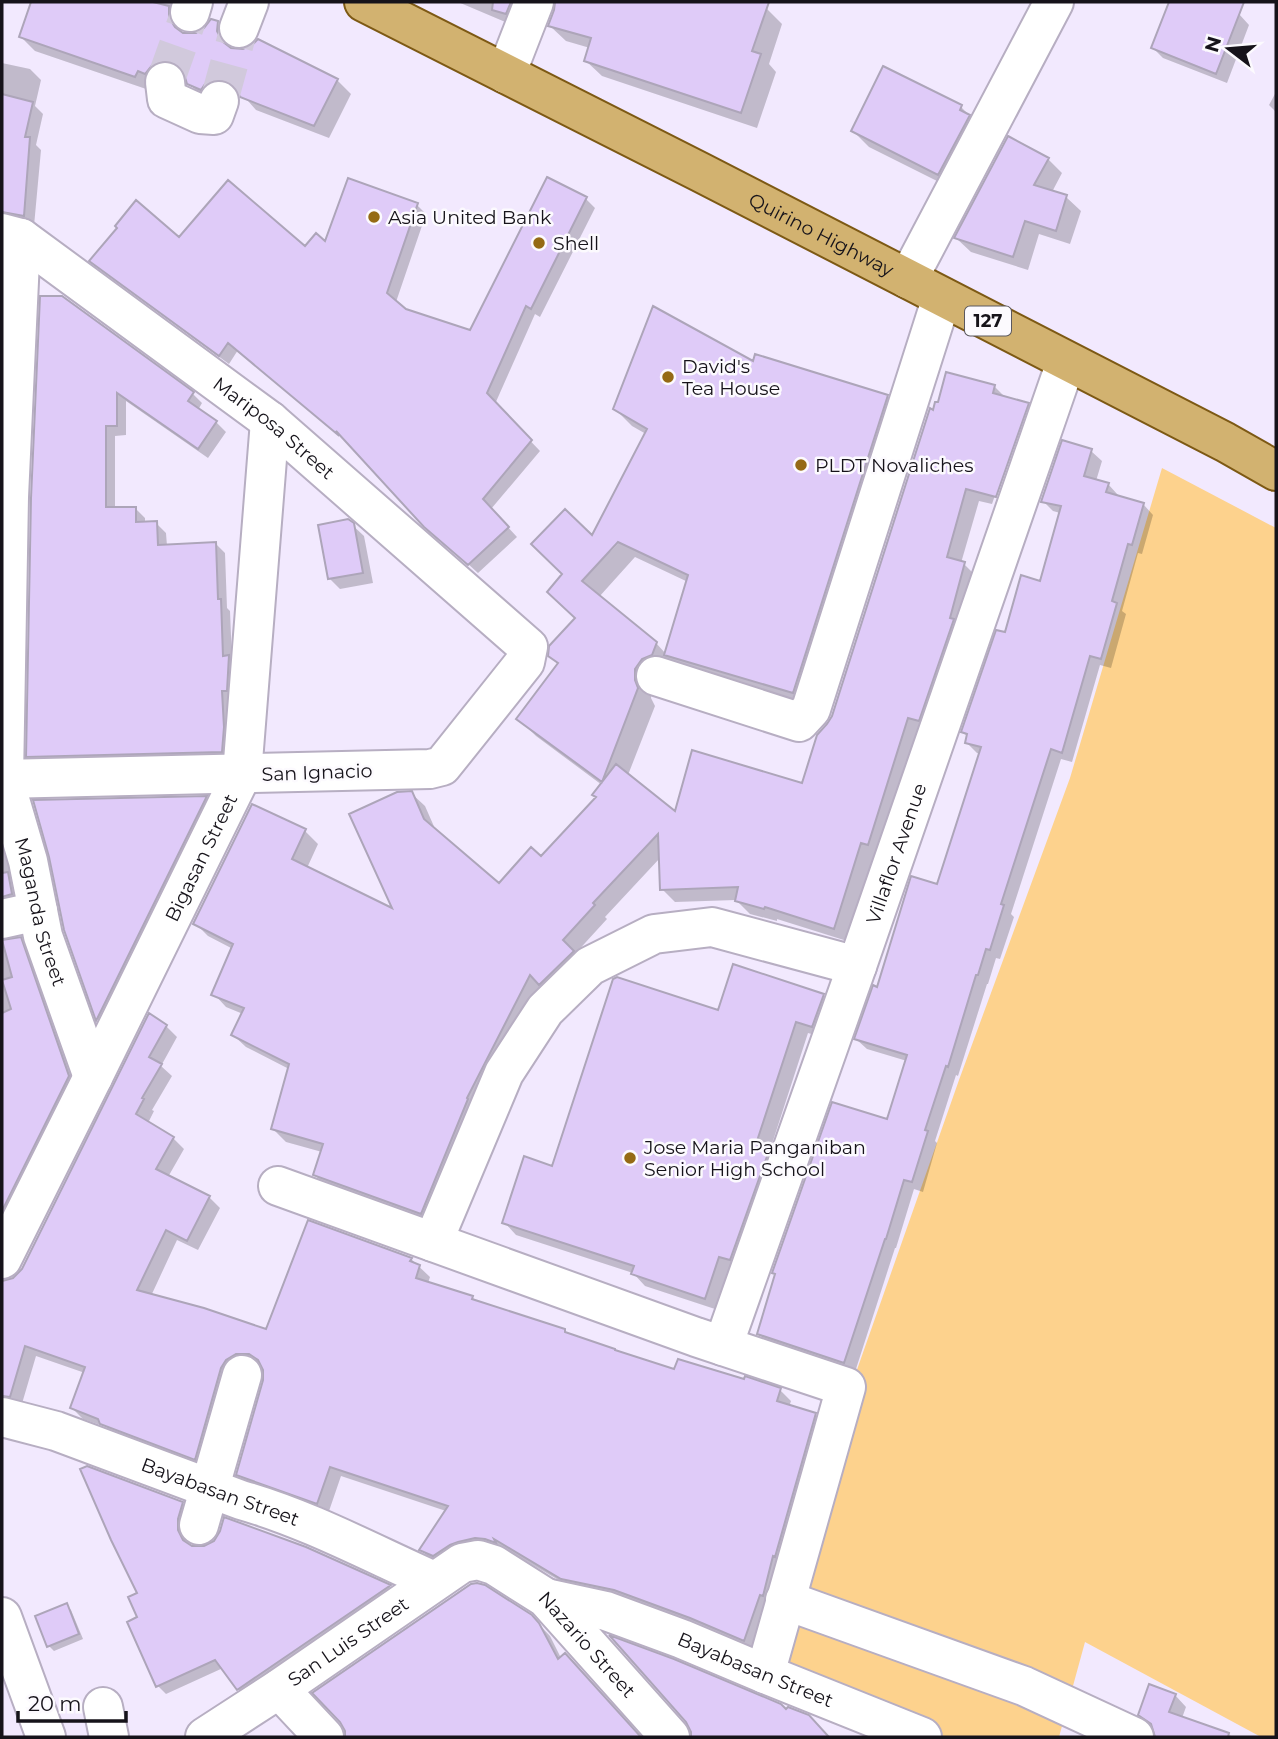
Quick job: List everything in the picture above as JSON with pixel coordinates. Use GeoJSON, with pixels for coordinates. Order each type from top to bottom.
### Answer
{"type":"FeatureCollection","features":[{"type":"Feature","properties":{"kind":"main road","name":"Quirino Highway"},"geometry":{"type":"LineString","coordinates":[[364,2],[1225,442],[1276,471]]}},
{"type":"Feature","properties":{"kind":"street"},"geometry":{"type":"LineString","coordinates":[[506,74],[534,2]]}},
{"type":"Feature","properties":{"kind":"street"},"geometry":{"type":"LineString","coordinates":[[908,279],[1054,2]]}},
{"type":"Feature","properties":{"kind":"street"},"geometry":{"type":"LineString","coordinates":[[165,82],[167,99],[200,114],[214,115],[219,101]]}},
{"type":"Feature","properties":{"kind":"street","name":"Mariposa Street"},"geometry":{"type":"LineString","coordinates":[[11,235],[270,421],[528,647]]}},
{"type":"Feature","properties":{"kind":"street","name":"Maganda Street"},"geometry":{"type":"LineString","coordinates":[[11,235],[3,779],[28,861],[43,936],[93,1077]]}},
{"type":"Feature","properties":{"kind":"street"},"geometry":{"type":"LineString","coordinates":[[656,676],[799,722],[811,709],[942,297]]}},
{"type":"Feature","properties":{"kind":"street","name":"Villaflor Avenue"},"geometry":{"type":"LineString","coordinates":[[723,1346],[1066,362]]}},
{"type":"Feature","properties":{"kind":"street","name":"Bigasan Street"},"geometry":{"type":"LineString","coordinates":[[2,1259],[242,775],[270,421]]}},
{"type":"Feature","properties":{"kind":"street","name":"San Ignacio"},"geometry":{"type":"LineString","coordinates":[[3,779],[242,775],[430,769],[442,766],[525,662],[528,647]]}},
{"type":"Feature","properties":{"kind":"street"},"geometry":{"type":"LineString","coordinates":[[2,919],[38,911]]}},
{"type":"Feature","properties":{"kind":"street"},"geometry":{"type":"LineString","coordinates":[[433,1242],[504,1073],[545,1010],[590,966],[654,934],[712,927],[857,966]]}},
{"type":"Feature","properties":{"kind":"street"},"geometry":{"type":"LineString","coordinates":[[278,1186],[723,1346],[846,1387],[765,1674]]}},
{"type":"Feature","properties":{"kind":"street"},"geometry":{"type":"LineString","coordinates":[[200,1525],[242,1375]]}},
{"type":"Feature","properties":{"kind":"street","name":"Bayabasan Street"},"geometry":{"type":"LineString","coordinates":[[2,1417],[56,1431],[301,1521],[434,1581]]}},
{"type":"Feature","properties":{"kind":"street","name":"San Luis Street"},"geometry":{"type":"LineString","coordinates":[[229,1731],[279,1689],[462,1563],[478,1560],[494,1565]]}},
{"type":"Feature","properties":{"kind":"street","name":"Nazario Street"},"geometry":{"type":"LineString","coordinates":[[494,1565],[546,1598],[670,1737]]}},
{"type":"Feature","properties":{"kind":"street","name":"Bayabasan Street"},"geometry":{"type":"LineString","coordinates":[[546,1598],[607,1611],[922,1737]]}},
{"type":"Feature","properties":{"kind":"street"},"geometry":{"type":"LineString","coordinates":[[785,1600],[1024,1686],[1133,1737]]}},
{"type":"Feature","properties":{"kind":"street"},"geometry":{"type":"LineString","coordinates":[[2,1617],[46,1737]]}},
{"type":"Feature","properties":{"kind":"street"},"geometry":{"type":"LineString","coordinates":[[279,1689],[324,1737]]}},
{"type":"Feature","properties":{"kind":"shaded area"},"geometry":{"type":"Polygon","coordinates":[[[1162,468],[1276,528],[1276,1737],[1261,1737],[1085,1642],[1059,1737],[935,1737],[753,1665],[959,1080],[1070,778],[1162,468]]]}},
{"type":"Feature","properties":{"kind":"building"},"geometry":{"type":"Polygon","coordinates":[[[31,2],[153,2],[169,6],[169,18],[183,33],[196,33],[211,19],[218,21],[217,31],[222,41],[231,48],[243,49],[258,39],[338,79],[314,126],[240,97],[235,86],[226,80],[214,80],[205,84],[201,90],[187,84],[183,70],[173,62],[162,60],[153,64],[145,74],[138,71],[135,77],[19,37],[31,2]]]}},
{"type":"Feature","properties":{"kind":"building"},"geometry":{"type":"Polygon","coordinates":[[[493,2],[511,2],[506,14],[492,10],[493,2]]]}},
{"type":"Feature","properties":{"kind":"building"},"geometry":{"type":"Polygon","coordinates":[[[555,2],[769,2],[752,51],[761,54],[741,113],[584,61],[591,38],[548,26],[555,2]]]}},
{"type":"Feature","properties":{"kind":"building"},"geometry":{"type":"Polygon","coordinates":[[[1169,2],[1244,2],[1216,74],[1151,48],[1169,2]]]}},
{"type":"Feature","properties":{"kind":"building"},"geometry":{"type":"Polygon","coordinates":[[[883,66],[962,105],[960,110],[970,115],[938,175],[851,131],[883,66]]]}},
{"type":"Feature","properties":{"kind":"building"},"geometry":{"type":"Polygon","coordinates":[[[2,94],[33,102],[25,137],[30,137],[24,216],[2,212],[2,94]]]}},
{"type":"Feature","properties":{"kind":"building"},"geometry":{"type":"Polygon","coordinates":[[[1008,136],[1049,158],[1034,185],[1067,195],[1056,231],[1025,221],[1013,257],[954,238],[1008,136]]]}},
{"type":"Feature","properties":{"kind":"building"},"geometry":{"type":"Polygon","coordinates":[[[547,177],[587,197],[531,309],[526,306],[487,393],[532,440],[483,499],[509,527],[468,565],[424,527],[336,431],[337,434],[228,343],[219,356],[89,261],[136,200],[179,237],[228,180],[305,246],[316,233],[325,241],[348,178],[418,203],[387,293],[406,309],[470,330],[547,177]]]}},
{"type":"Feature","properties":{"kind":"building"},"geometry":{"type":"Polygon","coordinates":[[[40,296],[62,296],[194,392],[188,401],[217,421],[198,449],[117,393],[117,426],[106,426],[106,507],[136,507],[136,522],[157,521],[158,545],[216,542],[223,656],[229,655],[227,691],[222,691],[222,752],[26,757],[31,498],[40,296]]]}},
{"type":"Feature","properties":{"kind":"building"},"geometry":{"type":"Polygon","coordinates":[[[653,306],[753,361],[755,354],[888,395],[793,693],[664,655],[688,575],[618,542],[582,581],[657,642],[652,655],[642,659],[635,669],[638,688],[602,782],[516,719],[558,663],[548,656],[549,646],[575,618],[547,592],[562,574],[531,544],[565,509],[592,535],[647,429],[613,409],[653,306]]]}},
{"type":"Feature","properties":{"kind":"building"},"geometry":{"type":"Polygon","coordinates":[[[946,372],[995,385],[993,393],[1029,403],[996,497],[966,489],[947,557],[965,562],[950,618],[954,619],[919,721],[908,718],[868,845],[861,843],[834,929],[765,907],[764,909],[735,901],[738,887],[660,890],[658,834],[593,903],[595,905],[563,940],[574,951],[539,985],[530,975],[467,1098],[421,1214],[313,1175],[323,1144],[271,1129],[289,1064],[231,1035],[244,1008],[211,995],[233,944],[193,924],[252,804],[306,829],[292,859],[392,908],[349,814],[397,792],[412,791],[424,819],[499,883],[531,847],[541,856],[596,797],[592,795],[616,764],[675,811],[692,750],[802,783],[817,735],[832,716],[930,408],[933,410],[935,402],[938,402],[946,372]]]}},
{"type":"Feature","properties":{"kind":"building"},"geometry":{"type":"Polygon","coordinates":[[[1062,440],[1092,449],[1084,476],[1109,483],[1106,492],[1144,503],[1132,545],[1128,544],[1112,601],[1117,603],[1101,659],[1090,656],[1062,753],[1051,749],[1001,904],[1004,905],[990,950],[986,949],[976,975],[948,1067],[946,1066],[925,1130],[928,1131],[912,1182],[904,1180],[844,1363],[757,1334],[775,1274],[772,1273],[832,1102],[887,1119],[907,1055],[854,1039],[873,985],[877,987],[911,876],[937,884],[981,747],[965,743],[967,734],[961,732],[996,630],[1005,632],[1021,575],[1040,581],[1061,506],[1041,502],[1062,440]]]}},
{"type":"Feature","properties":{"kind":"building"},"geometry":{"type":"Polygon","coordinates":[[[348,519],[354,523],[363,573],[328,579],[318,525],[348,519]]]}},
{"type":"Feature","properties":{"kind":"building"},"geometry":{"type":"Polygon","coordinates":[[[207,796],[96,1021],[64,930],[49,857],[33,800],[207,796]]]}},
{"type":"Feature","properties":{"kind":"building"},"geometry":{"type":"Polygon","coordinates":[[[8,872],[12,894],[2,897],[2,873],[8,872]]]}},
{"type":"Feature","properties":{"kind":"building"},"geometry":{"type":"Polygon","coordinates":[[[21,937],[69,1076],[2,1211],[2,1013],[11,1009],[2,980],[12,977],[2,940],[21,937]]]}},
{"type":"Feature","properties":{"kind":"building","name":"Jose Maria Panganiban Senior High School"},"geometry":{"type":"Polygon","coordinates":[[[733,964],[824,994],[812,1027],[796,1022],[756,1144],[770,1148],[730,1260],[719,1257],[705,1299],[631,1274],[634,1266],[502,1223],[524,1156],[552,1166],[613,979],[617,977],[718,1010],[733,964]]]}},
{"type":"Feature","properties":{"kind":"building"},"geometry":{"type":"Polygon","coordinates":[[[149,1013],[167,1025],[149,1057],[162,1064],[136,1114],[174,1137],[156,1169],[210,1196],[187,1241],[166,1230],[137,1290],[204,1308],[266,1329],[308,1220],[412,1258],[410,1261],[420,1265],[416,1278],[674,1369],[678,1359],[781,1388],[777,1401],[816,1413],[763,1596],[760,1595],[744,1641],[614,1590],[561,1579],[494,1539],[496,1543],[475,1538],[458,1542],[433,1556],[419,1550],[448,1506],[330,1467],[317,1504],[236,1475],[263,1380],[263,1370],[258,1360],[249,1354],[236,1354],[226,1360],[221,1368],[195,1460],[100,1424],[98,1419],[70,1408],[85,1367],[25,1346],[10,1397],[2,1396],[2,1281],[13,1278],[22,1269],[149,1013]]]}},
{"type":"Feature","properties":{"kind":"building"},"geometry":{"type":"Polygon","coordinates":[[[87,1466],[183,1502],[178,1530],[183,1540],[192,1546],[204,1546],[214,1541],[224,1517],[306,1547],[391,1585],[237,1690],[215,1660],[156,1687],[127,1622],[137,1617],[128,1597],[137,1593],[80,1469],[87,1466]]]}},
{"type":"Feature","properties":{"kind":"building"},"geometry":{"type":"Polygon","coordinates":[[[471,1584],[485,1585],[532,1615],[558,1659],[565,1653],[641,1737],[345,1737],[340,1722],[312,1693],[471,1584]]]}},
{"type":"Feature","properties":{"kind":"building"},"geometry":{"type":"Polygon","coordinates":[[[67,1603],[79,1634],[47,1647],[35,1616],[67,1603]]]}},
{"type":"Feature","properties":{"kind":"building"},"geometry":{"type":"Polygon","coordinates":[[[609,1635],[674,1659],[781,1704],[786,1709],[788,1707],[809,1715],[829,1737],[691,1737],[686,1722],[609,1635]]]}},
{"type":"Feature","properties":{"kind":"building"},"geometry":{"type":"Polygon","coordinates":[[[1149,1684],[1176,1694],[1169,1712],[1229,1733],[1228,1737],[1155,1737],[1151,1724],[1138,1715],[1149,1684]]]}},
{"type":"Feature","properties":{"kind":"tunnel"},"geometry":{"type":"LineString","coordinates":[[165,82],[190,12]]}},
{"type":"Feature","properties":{"kind":"tunnel"},"geometry":{"type":"LineString","coordinates":[[219,101],[239,28]]}},
{"type":"Feature","properties":{"kind":"place","name":"Asia United Bank"},"geometry":{"type":"Point","coordinates":[374,217]}},
{"type":"Feature","properties":{"kind":"place","name":"Shell"},"geometry":{"type":"Point","coordinates":[539,243]}},
{"type":"Feature","properties":{"kind":"place","name":"David's Tea House"},"geometry":{"type":"Point","coordinates":[668,377]}},
{"type":"Feature","properties":{"kind":"place","name":"PLDT Novaliches"},"geometry":{"type":"Point","coordinates":[801,465]}},
{"type":"Feature","properties":{"kind":"place","name":"Jose Maria Panganiban Senior High School"},"geometry":{"type":"Point","coordinates":[630,1158]}}]}
